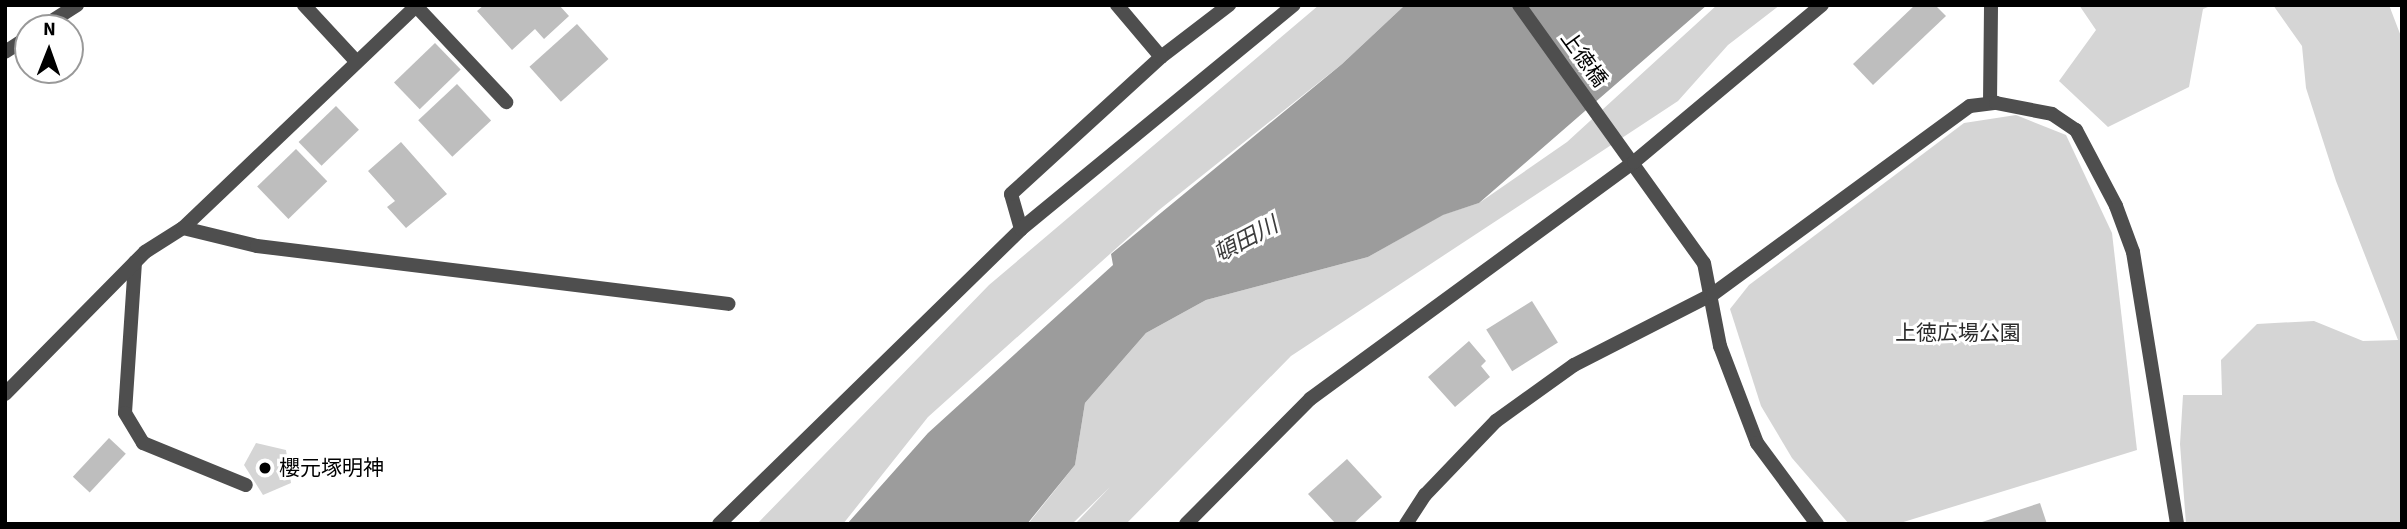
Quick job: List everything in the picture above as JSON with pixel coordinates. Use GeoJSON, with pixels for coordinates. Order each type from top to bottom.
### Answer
{"type":"FeatureCollection","features":[{"type":"Feature","properties":{"kind":"street"},"geometry":{"type":"LineString","coordinates":[[304,5],[355,61]]}},
{"type":"Feature","properties":{"kind":"street"},"geometry":{"type":"LineString","coordinates":[[1116,5],[1161,57]]}},
{"type":"Feature","properties":{"kind":"street"},"geometry":{"type":"LineString","coordinates":[[1021,229],[1011,194],[1161,57],[1229,5]]}},
{"type":"Feature","properties":{"kind":"street"},"geometry":{"type":"LineString","coordinates":[[719,524],[1021,229],[1294,5]]}},
{"type":"Feature","properties":{"kind":"street","name":"上徳橋"},"geometry":{"type":"LineString","coordinates":[[1519,5],[1704,263],[1713,294],[1720,346],[1757,443],[1817,524]]}},
{"type":"Feature","properties":{"kind":"street"},"geometry":{"type":"LineString","coordinates":[[1186,524],[1310,399],[1634,162],[1822,5]]}},
{"type":"Feature","properties":{"kind":"street"},"geometry":{"type":"LineString","coordinates":[[1990,103],[1991,5]]}},
{"type":"Feature","properties":{"kind":"street"},"geometry":{"type":"LineString","coordinates":[[5,394],[135,262],[183,228],[355,61],[416,6],[506,102]]}},
{"type":"Feature","properties":{"kind":"street"},"geometry":{"type":"LineString","coordinates":[[1406,524],[1425,495],[1496,421],[1574,365],[1713,294],[1970,106],[1990,103],[2052,114],[2076,130],[2116,206],[2133,252],[2177,524]]}},
{"type":"Feature","properties":{"kind":"street"},"geometry":{"type":"LineString","coordinates":[[183,228],[257,247],[728,304]]}},
{"type":"Feature","properties":{"kind":"street"},"geometry":{"type":"LineString","coordinates":[[135,262],[125,413],[143,443],[246,485]]}},
{"type":"Feature","properties":{"kind":"green space"},"geometry":{"type":"Polygon","coordinates":[[[1319,5],[1405,5],[1342,64],[1159,210],[928,417],[843,524],[757,524],[989,285],[1319,5]]]}},
{"type":"Feature","properties":{"kind":"green space"},"geometry":{"type":"Polygon","coordinates":[[[1717,5],[1780,5],[1728,45],[1678,101],[1291,356],[1126,524],[1075,524],[1110,487],[1072,524],[1028,524],[1075,465],[1085,403],[1146,333],[1206,300],[1368,257],[1442,215],[1479,203],[1567,142],[1717,5]]]}},
{"type":"Feature","properties":{"kind":"green space"},"geometry":{"type":"Polygon","coordinates":[[[2079,5],[2213,5],[2203,9],[2189,87],[2108,127],[2059,81],[2096,30],[2079,5]]]}},
{"type":"Feature","properties":{"kind":"green space"},"geometry":{"type":"Polygon","coordinates":[[[2273,5],[2389,5],[2402,39],[2402,524],[2186,524],[2180,444],[2183,395],[2222,395],[2221,360],[2257,324],[2314,321],[2363,341],[2398,340],[2336,181],[2306,88],[2302,46],[2273,5]]]}},
{"type":"Feature","properties":{"kind":"green space","name":"上徳広場公園"},"geometry":{"type":"Polygon","coordinates":[[[2016,115],[2066,135],[2112,233],[2137,450],[1897,524],[1849,524],[1792,458],[1761,406],[1730,309],[1749,285],[1964,123],[2016,115]]]}},
{"type":"Feature","properties":{"kind":"green space"},"geometry":{"type":"Polygon","coordinates":[[[256,443],[286,450],[291,483],[263,495],[244,465],[256,443]]]}},
{"type":"Feature","properties":{"kind":"water","name":"頓田川"},"geometry":{"type":"Polygon","coordinates":[[[1405,5],[1707,5],[1479,203],[1443,215],[1368,257],[1206,300],[1146,333],[1085,403],[1075,465],[1027,524],[847,524],[928,433],[1113,265],[1111,254],[1342,64],[1405,5]]]}},
{"type":"Feature","properties":{"kind":"building"},"geometry":{"type":"Polygon","coordinates":[[[484,5],[559,5],[569,16],[544,39],[535,29],[512,50],[477,11],[484,5]]]}},
{"type":"Feature","properties":{"kind":"building"},"geometry":{"type":"Polygon","coordinates":[[[1915,5],[1935,5],[1946,16],[1873,85],[1853,64],[1915,5]]]}},
{"type":"Feature","properties":{"kind":"building"},"geometry":{"type":"Polygon","coordinates":[[[577,24],[608,59],[561,102],[529,67],[577,24]]]}},
{"type":"Feature","properties":{"kind":"building"},"geometry":{"type":"Polygon","coordinates":[[[435,43],[461,70],[420,109],[394,83],[435,43]]]}},
{"type":"Feature","properties":{"kind":"building"},"geometry":{"type":"Polygon","coordinates":[[[457,84],[491,121],[452,157],[418,120],[457,84]]]}},
{"type":"Feature","properties":{"kind":"building"},"geometry":{"type":"Polygon","coordinates":[[[336,106],[359,130],[322,166],[299,142],[336,106]]]}},
{"type":"Feature","properties":{"kind":"building"},"geometry":{"type":"Polygon","coordinates":[[[401,142],[447,194],[406,228],[387,207],[395,201],[368,171],[401,142]]]}},
{"type":"Feature","properties":{"kind":"building"},"geometry":{"type":"Polygon","coordinates":[[[296,149],[327,181],[288,219],[257,187],[296,149]]]}},
{"type":"Feature","properties":{"kind":"building"},"geometry":{"type":"Polygon","coordinates":[[[1532,301],[1558,343],[1512,371],[1486,330],[1532,301]]]}},
{"type":"Feature","properties":{"kind":"building"},"geometry":{"type":"Polygon","coordinates":[[[1469,341],[1486,361],[1481,366],[1490,377],[1455,407],[1428,377],[1469,341]]]}},
{"type":"Feature","properties":{"kind":"building"},"geometry":{"type":"Polygon","coordinates":[[[109,438],[126,454],[90,492],[73,477],[109,438]]]}},
{"type":"Feature","properties":{"kind":"building"},"geometry":{"type":"Polygon","coordinates":[[[1347,459],[1382,497],[1353,524],[1336,524],[1308,494],[1347,459]]]}},
{"type":"Feature","properties":{"kind":"building"},"geometry":{"type":"Polygon","coordinates":[[[2040,503],[2047,524],[1979,524],[1979,523],[2040,503]]]}},
{"type":"Feature","properties":{"kind":"place","name":"櫻元塚明神"},"geometry":{"type":"Point","coordinates":[265,468]}}]}
